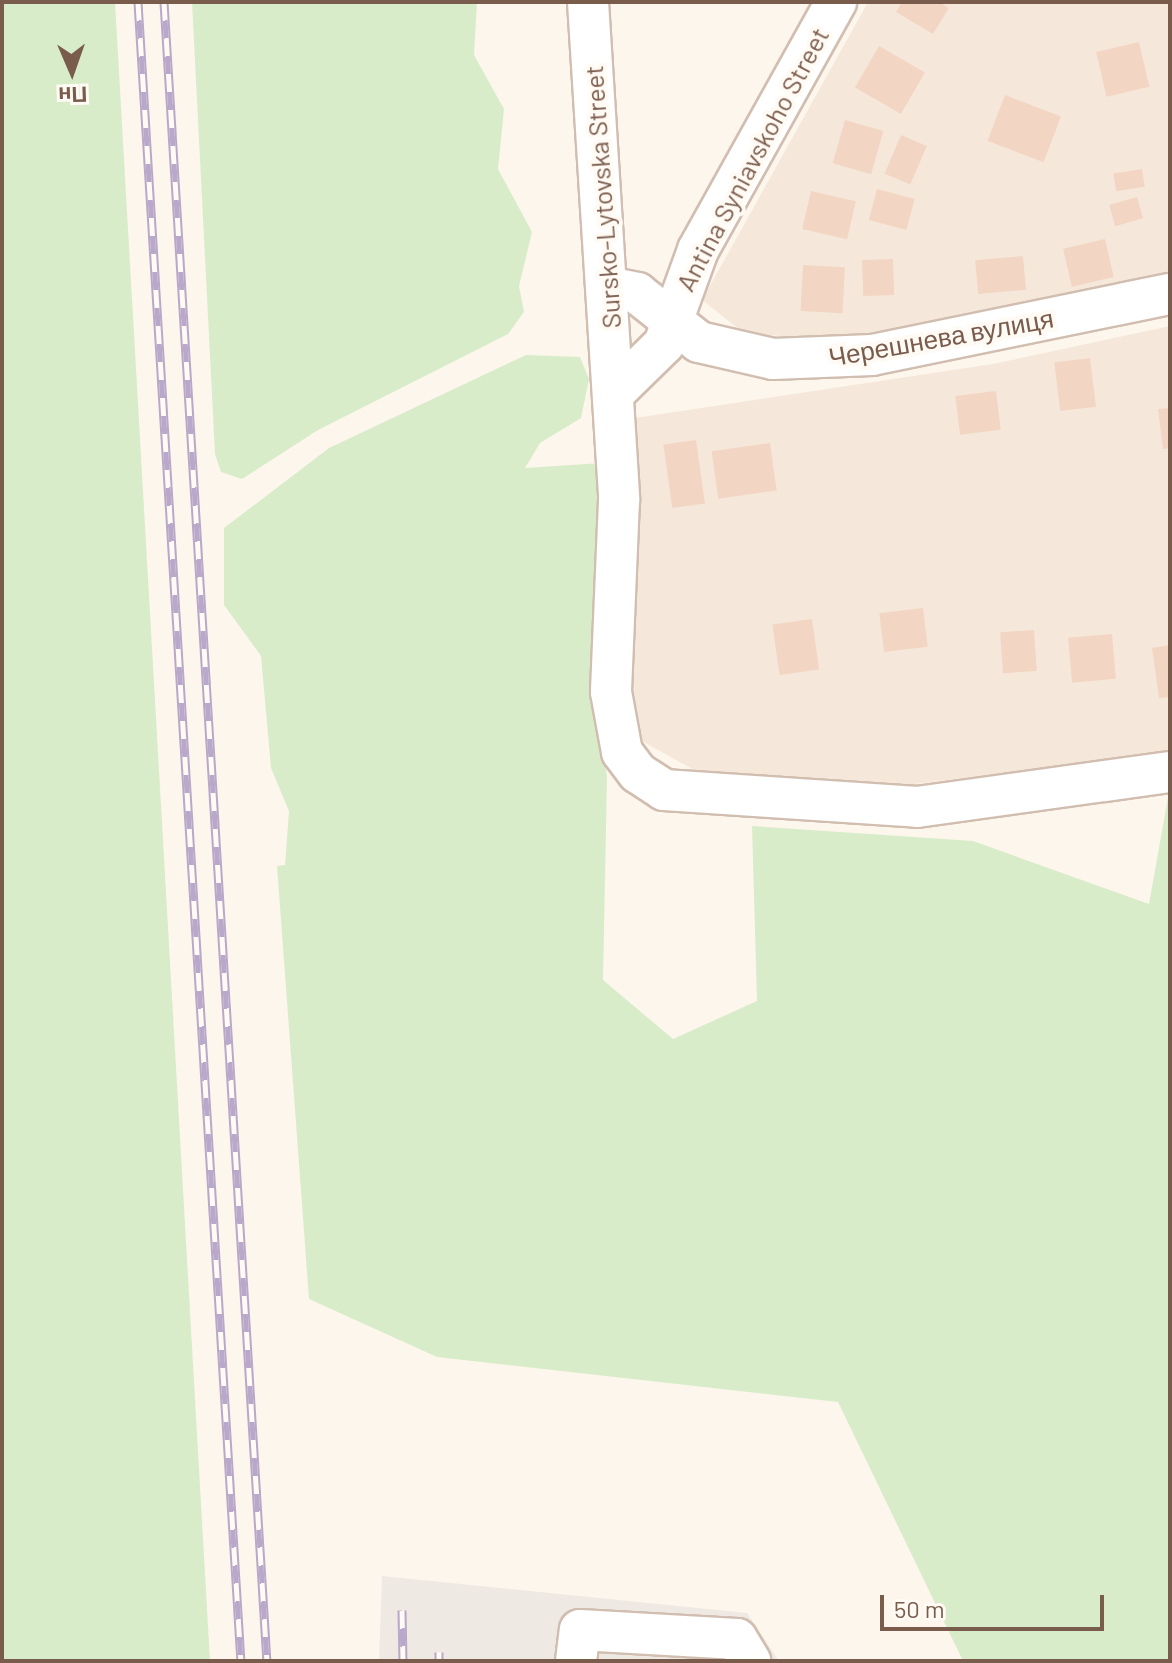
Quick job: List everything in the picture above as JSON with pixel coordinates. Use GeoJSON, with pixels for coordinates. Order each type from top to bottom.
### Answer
{"type":"FeatureCollection","features":[{"type":"Feature","properties":{"kind":"street","name":"Sursko-Lytovska Street"},"geometry":{"type":"LineString","coordinates":[[588,2],[615,392],[619,500],[611,692],[622,752],[638,773],[664,790],[917,807],[1170,772]]}},
{"type":"Feature","properties":{"kind":"street","name":"Antina Syniavskoho Street"},"geometry":{"type":"LineString","coordinates":[[615,392],[664,344],[698,250],[836,2]]}},
{"type":"Feature","properties":{"kind":"street","name":"Черешнева вулиця"},"geometry":{"type":"LineString","coordinates":[[607,287],[637,293],[699,342],[738,356],[827,359],[1170,294]]}},
{"type":"Feature","properties":{"kind":"street"},"geometry":{"type":"LineString","coordinates":[[576,1661],[580,1630],[737,1639],[750,1661]]}},
{"type":"Feature","properties":{"kind":"shaded area"},"geometry":{"type":"Polygon","coordinates":[[[868,2],[1170,2],[1170,277],[844,341],[744,333],[702,300],[868,2]]]}},
{"type":"Feature","properties":{"kind":"shaded area"},"geometry":{"type":"Polygon","coordinates":[[[1170,326],[1170,752],[891,787],[696,771],[640,740],[623,682],[628,419],[993,364],[1170,326]]]}},
{"type":"Feature","properties":{"kind":"shaded area"},"geometry":{"type":"Polygon","coordinates":[[[382,1576],[747,1613],[779,1661],[379,1661],[382,1576]]]}},
{"type":"Feature","properties":{"kind":"green space"},"geometry":{"type":"Polygon","coordinates":[[[2,2],[115,2],[210,1661],[2,1661],[2,2]]]}},
{"type":"Feature","properties":{"kind":"green space"},"geometry":{"type":"Polygon","coordinates":[[[192,2],[477,2],[474,55],[504,109],[498,169],[532,232],[519,286],[524,312],[508,334],[318,430],[242,479],[221,472],[215,454],[192,2]]]}},
{"type":"Feature","properties":{"kind":"green space"},"geometry":{"type":"Polygon","coordinates":[[[526,355],[580,357],[589,379],[581,418],[540,443],[525,468],[602,463],[606,498],[590,679],[607,776],[603,980],[673,1039],[757,1001],[752,826],[973,841],[1149,904],[1170,786],[1170,1661],[963,1661],[838,1402],[437,1357],[309,1299],[277,866],[285,865],[289,811],[271,768],[261,656],[224,605],[224,528],[329,448],[526,355]]]}},
{"type":"Feature","properties":{"kind":"building"},"geometry":{"type":"Polygon","coordinates":[[[902,2],[939,2],[949,8],[933,34],[896,12],[902,2]]]}},
{"type":"Feature","properties":{"kind":"building"},"geometry":{"type":"Polygon","coordinates":[[[1139,42],[1149,87],[1106,97],[1096,52],[1139,42]]]}},
{"type":"Feature","properties":{"kind":"building"},"geometry":{"type":"Polygon","coordinates":[[[879,46],[925,72],[901,114],[855,88],[879,46]]]}},
{"type":"Feature","properties":{"kind":"building"},"geometry":{"type":"Polygon","coordinates":[[[1005,95],[1061,117],[1043,162],[987,141],[1005,95]]]}},
{"type":"Feature","properties":{"kind":"building"},"geometry":{"type":"Polygon","coordinates":[[[845,120],[883,131],[871,174],[833,163],[845,120]]]}},
{"type":"Feature","properties":{"kind":"building"},"geometry":{"type":"Polygon","coordinates":[[[901,135],[927,146],[910,185],[885,174],[901,135]]]}},
{"type":"Feature","properties":{"kind":"building"},"geometry":{"type":"Polygon","coordinates":[[[1142,169],[1145,187],[1116,191],[1113,174],[1142,169]]]}},
{"type":"Feature","properties":{"kind":"building"},"geometry":{"type":"Polygon","coordinates":[[[877,189],[915,199],[906,230],[869,220],[877,189]]]}},
{"type":"Feature","properties":{"kind":"building"},"geometry":{"type":"Polygon","coordinates":[[[811,191],[856,201],[847,239],[802,229],[811,191]]]}},
{"type":"Feature","properties":{"kind":"building"},"geometry":{"type":"Polygon","coordinates":[[[1137,197],[1143,218],[1115,226],[1109,205],[1137,197]]]}},
{"type":"Feature","properties":{"kind":"building"},"geometry":{"type":"Polygon","coordinates":[[[1105,239],[1114,277],[1072,287],[1063,249],[1105,239]]]}},
{"type":"Feature","properties":{"kind":"building"},"geometry":{"type":"Polygon","coordinates":[[[1023,256],[1026,290],[978,294],[975,260],[1023,256]]]}},
{"type":"Feature","properties":{"kind":"building"},"geometry":{"type":"Polygon","coordinates":[[[893,259],[894,295],[863,296],[862,260],[893,259]]]}},
{"type":"Feature","properties":{"kind":"building"},"geometry":{"type":"Polygon","coordinates":[[[803,265],[845,267],[843,313],[801,311],[803,265]]]}},
{"type":"Feature","properties":{"kind":"building"},"geometry":{"type":"Polygon","coordinates":[[[1090,358],[1096,407],[1060,411],[1054,362],[1090,358]]]}},
{"type":"Feature","properties":{"kind":"building"},"geometry":{"type":"Polygon","coordinates":[[[996,391],[1001,430],[960,435],[955,396],[996,391]]]}},
{"type":"Feature","properties":{"kind":"building"},"geometry":{"type":"Polygon","coordinates":[[[1170,408],[1170,448],[1163,449],[1158,409],[1170,408]]]}},
{"type":"Feature","properties":{"kind":"building"},"geometry":{"type":"Polygon","coordinates":[[[696,440],[705,503],[672,508],[663,445],[696,440]]]}},
{"type":"Feature","properties":{"kind":"building"},"geometry":{"type":"Polygon","coordinates":[[[770,443],[777,491],[718,499],[712,451],[770,443]]]}},
{"type":"Feature","properties":{"kind":"building"},"geometry":{"type":"Polygon","coordinates":[[[923,608],[928,647],[884,652],[879,613],[923,608]]]}},
{"type":"Feature","properties":{"kind":"building"},"geometry":{"type":"Polygon","coordinates":[[[812,619],[819,670],[779,675],[772,625],[812,619]]]}},
{"type":"Feature","properties":{"kind":"building"},"geometry":{"type":"Polygon","coordinates":[[[1034,630],[1037,671],[1003,673],[1000,632],[1034,630]]]}},
{"type":"Feature","properties":{"kind":"building"},"geometry":{"type":"Polygon","coordinates":[[[1112,634],[1116,679],[1072,683],[1068,638],[1112,634]]]}},
{"type":"Feature","properties":{"kind":"building"},"geometry":{"type":"Polygon","coordinates":[[[1170,645],[1170,697],[1159,698],[1152,648],[1170,645]]]}},
{"type":"Feature","properties":{"kind":"railway"},"geometry":{"type":"LineString","coordinates":[[138,2],[241,1661]]}},
{"type":"Feature","properties":{"kind":"railway"},"geometry":{"type":"LineString","coordinates":[[164,2],[267,1661]]}},
{"type":"Feature","properties":{"kind":"railway"},"geometry":{"type":"LineString","coordinates":[[402,1610],[403,1661]]}},
{"type":"Feature","properties":{"kind":"railway"},"geometry":{"type":"LineString","coordinates":[[439,1652],[439,1661]]}}]}
